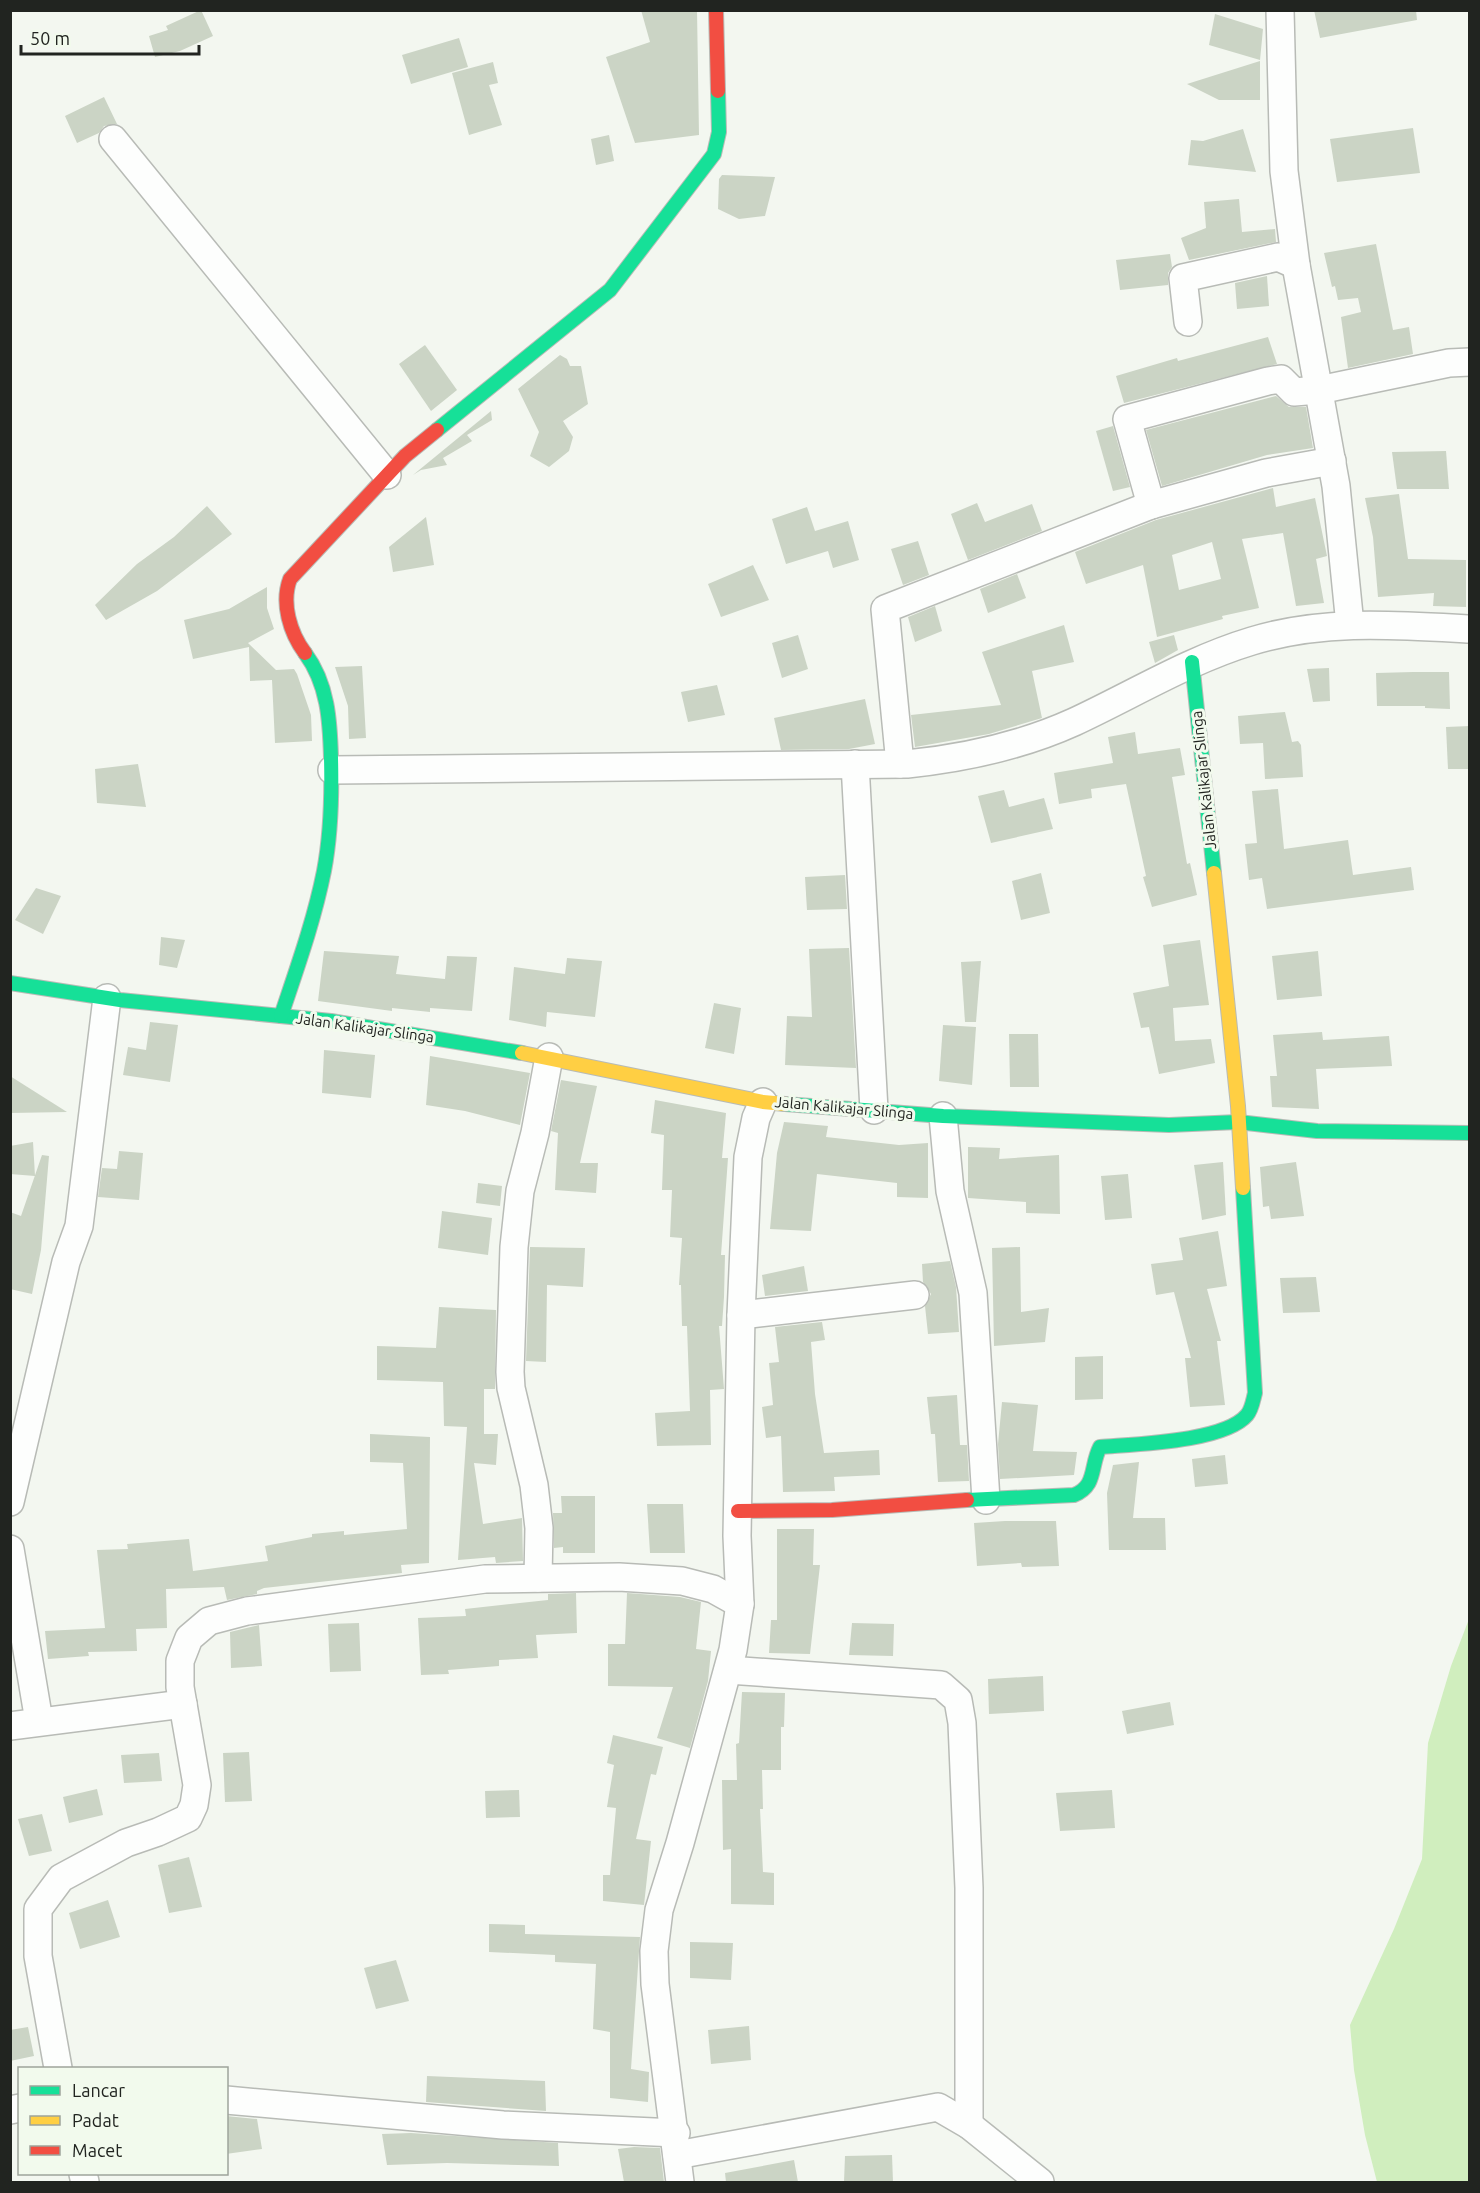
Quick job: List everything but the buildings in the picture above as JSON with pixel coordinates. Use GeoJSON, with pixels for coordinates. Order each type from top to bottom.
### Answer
{"type":"FeatureCollection","features":[{"type":"Feature","properties":{"kind":"street"},"geometry":{"type":"LineString","coordinates":[[281,1016],[308,934],[324,871],[332,807],[330,712],[314,665],[299,645],[286,607],[285,592],[290,579],[387,475],[447,421],[609,290],[692,186],[714,154],[719,132],[716,10]]}},
{"type":"Feature","properties":{"kind":"street"},"geometry":{"type":"LineString","coordinates":[[1280,10],[1284,171],[1296,265],[1332,461],[1350,625]]}},
{"type":"Feature","properties":{"kind":"street"},"geometry":{"type":"LineString","coordinates":[[113,140],[387,475]]}},
{"type":"Feature","properties":{"kind":"street"},"geometry":{"type":"LineString","coordinates":[[1188,322],[1184,278],[1278,257],[1296,265]]}},
{"type":"Feature","properties":{"kind":"street"},"geometry":{"type":"LineString","coordinates":[[1151,505],[1127,419],[1274,380],[1281,379],[1294,392],[1319,390],[1449,363],[1470,362]]}},
{"type":"Feature","properties":{"kind":"street"},"geometry":{"type":"LineString","coordinates":[[900,764],[885,609],[1151,505],[1266,473],[1332,461]]}},
{"type":"Feature","properties":{"kind":"street"},"geometry":{"type":"LineString","coordinates":[[332,770],[900,764],[948,760],[991,751],[1038,736],[1253,640],[1306,628],[1350,625],[1470,629]]}},
{"type":"Feature","properties":{"kind":"street","name":"Jalan Kalikajar Slinga"},"geometry":{"type":"LineString","coordinates":[[10,983],[107,998],[331,1022],[549,1057],[763,1102],[943,1116],[1169,1125],[1238,1122],[1192,667]]}},
{"type":"Feature","properties":{"kind":"street"},"geometry":{"type":"LineString","coordinates":[[855,764],[873,1110]]}},
{"type":"Feature","properties":{"kind":"street"},"geometry":{"type":"LineString","coordinates":[[10,1502],[66,1262],[79,1226],[107,998]]}},
{"type":"Feature","properties":{"kind":"street"},"geometry":{"type":"LineString","coordinates":[[538,1578],[539,1528],[534,1485],[511,1388],[510,1372],[514,1247],[520,1191],[535,1133],[549,1057]]}},
{"type":"Feature","properties":{"kind":"street"},"geometry":{"type":"LineString","coordinates":[[680,2182],[655,1984],[654,1951],[659,1910],[680,1844],[728,1670],[740,1604],[738,1511],[741,1316],[748,1157],[756,1118],[763,1102]]}},
{"type":"Feature","properties":{"kind":"street"},"geometry":{"type":"LineString","coordinates":[[943,1116],[950,1191],[973,1293],[986,1500]]}},
{"type":"Feature","properties":{"kind":"street"},"geometry":{"type":"LineString","coordinates":[[738,1511],[832,1510],[1047,1497],[1085,1492],[1091,1485],[1094,1456],[1100,1447],[1213,1434],[1237,1424],[1248,1414],[1255,1393],[1238,1122],[1317,1131],[1470,1133]]}},
{"type":"Feature","properties":{"kind":"street"},"geometry":{"type":"LineString","coordinates":[[741,1316],[915,1295]]}},
{"type":"Feature","properties":{"kind":"street"},"geometry":{"type":"LineString","coordinates":[[10,1549],[39,1721]]}},
{"type":"Feature","properties":{"kind":"street"},"geometry":{"type":"LineString","coordinates":[[58,2067],[38,1956],[38,1909],[61,1878],[126,1843],[188,1818],[194,1806],[197,1785],[183,1704],[180,1661],[189,1638],[209,1621],[247,1611],[485,1579],[619,1577],[682,1581],[713,1589],[740,1604]]}},
{"type":"Feature","properties":{"kind":"street"},"geometry":{"type":"LineString","coordinates":[[728,1670],[941,1685],[958,1700],[962,1723],[969,1888],[969,2125]]}},
{"type":"Feature","properties":{"kind":"street"},"geometry":{"type":"LineString","coordinates":[[10,1726],[183,1704]]}},
{"type":"Feature","properties":{"kind":"street"},"geometry":{"type":"LineString","coordinates":[[228,2100],[503,2125],[676,2144],[938,2107],[969,2125],[1041,2182]]}},
{"type":"Feature","properties":{"kind":"shaded area"},"geometry":{"type":"Polygon","coordinates":[[[1469,1619],[1469,2182],[1377,2182],[1365,2135],[1354,2070],[1350,2025],[1394,1929],[1422,1859],[1428,1743],[1451,1666],[1469,1619]]]}},
{"type":"Feature","properties":{"kind":"traffic: fast"},"geometry":{"type":"LineString","coordinates":[[437,430],[610,290],[714,154],[719,132],[718,91]]}},
{"type":"Feature","properties":{"kind":"traffic: fast"},"geometry":{"type":"LineString","coordinates":[[281,1016],[320,890],[330,815],[331,758],[326,703],[319,677],[305,653]]}},
{"type":"Feature","properties":{"kind":"traffic: fast"},"geometry":{"type":"LineString","coordinates":[[1192,662],[1214,873]]}},
{"type":"Feature","properties":{"kind":"traffic: fast"},"geometry":{"type":"LineString","coordinates":[[10,983],[120,1000],[331,1021],[522,1053]]}},
{"type":"Feature","properties":{"kind":"traffic: fast"},"geometry":{"type":"LineString","coordinates":[[785,1104],[943,1116],[1169,1125],[1238,1122],[1317,1131],[1470,1133]]}},
{"type":"Feature","properties":{"kind":"traffic: fast"},"geometry":{"type":"LineString","coordinates":[[967,1500],[1074,1495],[1090,1481],[1100,1447],[1156,1443],[1200,1436],[1236,1424],[1247,1415],[1255,1393],[1243,1188]]}},
{"type":"Feature","properties":{"kind":"traffic: slow"},"geometry":{"type":"LineString","coordinates":[[1214,873],[1238,1106],[1243,1188]]}},
{"type":"Feature","properties":{"kind":"traffic: slow"},"geometry":{"type":"LineString","coordinates":[[522,1053],[763,1102],[785,1104]]}},
{"type":"Feature","properties":{"kind":"traffic: jam"},"geometry":{"type":"LineString","coordinates":[[716,10],[718,91]]}},
{"type":"Feature","properties":{"kind":"traffic: jam"},"geometry":{"type":"LineString","coordinates":[[305,653],[288,618],[286,598],[290,579],[405,456],[437,430]]}},
{"type":"Feature","properties":{"kind":"traffic: jam"},"geometry":{"type":"LineString","coordinates":[[738,1511],[832,1510],[967,1500]]}}]}
